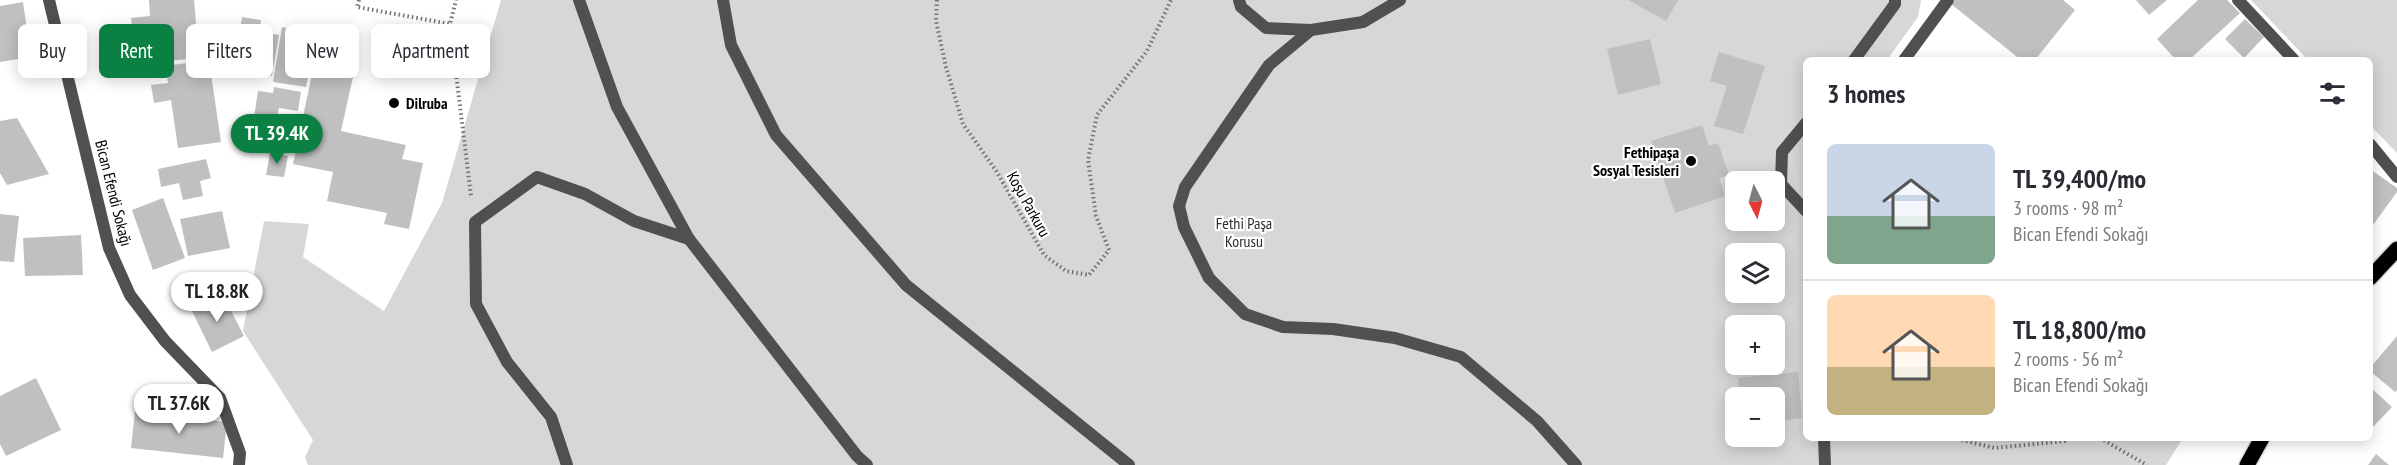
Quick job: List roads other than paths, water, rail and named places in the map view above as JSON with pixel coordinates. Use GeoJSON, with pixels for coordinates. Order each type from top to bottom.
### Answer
{"type":"FeatureCollection","features":[{"type":"Feature","properties":{"kind":"main road"},"geometry":{"type":"LineString","coordinates":[[2373,275],[2397,249]]}},
{"type":"Feature","properties":{"kind":"main road"},"geometry":{"type":"LineString","coordinates":[[2247,465],[2260,441]]}},
{"type":"Feature","properties":{"kind":"street","name":"Bican Efendi Sokağı"},"geometry":{"type":"LineString","coordinates":[[49,0],[109,248],[130,296],[165,341],[220,398],[241,461]]}},
{"type":"Feature","properties":{"kind":"street"},"geometry":{"type":"LineString","coordinates":[[579,0],[617,107],[689,239],[854,460],[867,465]]}},
{"type":"Feature","properties":{"kind":"street"},"geometry":{"type":"LineString","coordinates":[[723,0],[731,45],[776,135],[906,285],[1129,465]]}},
{"type":"Feature","properties":{"kind":"street"},"geometry":{"type":"LineString","coordinates":[[1239,0],[1240,7],[1266,28],[1311,30],[1363,22],[1400,0]]}},
{"type":"Feature","properties":{"kind":"street"},"geometry":{"type":"LineString","coordinates":[[1856,57],[1895,0]]}},
{"type":"Feature","properties":{"kind":"street"},"geometry":{"type":"LineString","coordinates":[[1906,57],[1948,0]]}},
{"type":"Feature","properties":{"kind":"street"},"geometry":{"type":"LineString","coordinates":[[2238,0],[2291,57]]}},
{"type":"Feature","properties":{"kind":"street"},"geometry":{"type":"LineString","coordinates":[[1311,30],[1269,65],[1185,187],[1179,206],[1184,227],[1209,278],[1245,314],[1283,327],[1333,329],[1395,338],[1461,357],[1537,421],[1576,465]]}},
{"type":"Feature","properties":{"kind":"street"},"geometry":{"type":"LineString","coordinates":[[1803,127],[1782,152],[1781,184],[1803,208]]}},
{"type":"Feature","properties":{"kind":"street"},"geometry":{"type":"LineString","coordinates":[[2373,148],[2397,177]]}},
{"type":"Feature","properties":{"kind":"street"},"geometry":{"type":"LineString","coordinates":[[567,465],[551,417],[507,362],[476,304],[475,222],[537,177],[585,194],[634,221],[689,239]]}},
{"type":"Feature","properties":{"kind":"street"},"geometry":{"type":"LineString","coordinates":[[1824,441],[1825,465]]}},
{"type":"Feature","properties":{"kind":"place","name":"Dilruba"},"geometry":{"type":"Point","coordinates":[394,103]}},
{"type":"Feature","properties":{"kind":"place","name":"Fethipaşa Sosyal Tesisleri"},"geometry":{"type":"Point","coordinates":[1691,161]}},
{"type":"Feature","properties":{"kind":"park label","name":"Fethi Paşa Korusu"},"geometry":{"type":"Point","coordinates":[1244,232]}}]}
